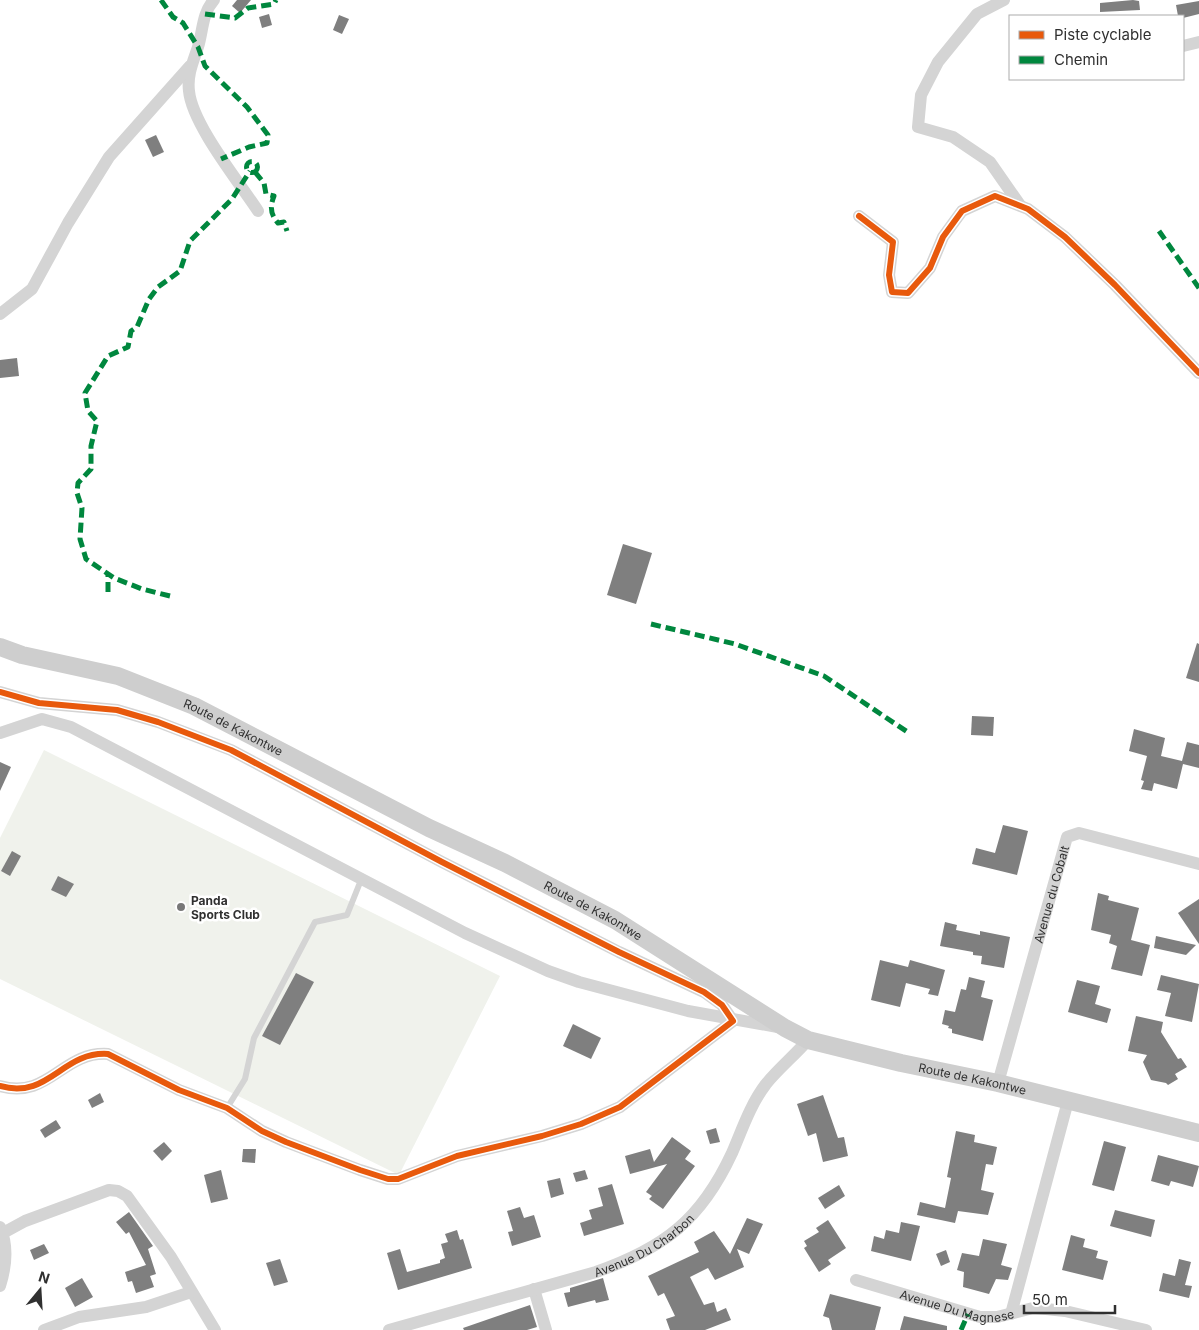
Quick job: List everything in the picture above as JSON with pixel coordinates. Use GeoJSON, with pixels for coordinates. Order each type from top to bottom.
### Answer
{"type":"FeatureCollection","features":[{"type":"Feature","properties":{"kind":"street"},"geometry":{"type":"LineString","coordinates":[[214,0],[205,14],[198,47],[190,66],[188,90],[191,102],[221,159],[258,211]]}},
{"type":"Feature","properties":{"kind":"street"},"geometry":{"type":"LineString","coordinates":[[1004,0],[977,14],[938,62],[920,95],[918,127],[953,138],[990,162],[1020,206]]}},
{"type":"Feature","properties":{"kind":"street"},"geometry":{"type":"LineString","coordinates":[[1184,46],[1199,42]]}},
{"type":"Feature","properties":{"kind":"street"},"geometry":{"type":"LineString","coordinates":[[0,314],[32,289],[43,273],[49,256],[68,223],[109,157],[190,66]]}},
{"type":"Feature","properties":{"kind":"street"},"geometry":{"type":"LineString","coordinates":[[859,216],[893,242],[889,275],[892,292],[908,293],[930,268],[942,236],[962,211],[995,196],[1028,209],[1065,237],[1115,285],[1199,373]]}},
{"type":"Feature","properties":{"kind":"street","name":"Route de Kakontwe"},"geometry":{"type":"LineString","coordinates":[[0,647],[22,655],[118,676],[194,706],[429,828],[505,863],[615,920],[785,1028],[808,1040],[901,1063],[998,1083],[1199,1134]]}},
{"type":"Feature","properties":{"kind":"street"},"geometry":{"type":"LineString","coordinates":[[0,692],[39,703],[117,710],[158,722],[231,750],[442,862],[619,952],[704,992],[722,1005],[733,1021]]}},
{"type":"Feature","properties":{"kind":"street"},"geometry":{"type":"LineString","coordinates":[[0,733],[42,719],[71,727],[361,880],[465,933],[548,971],[619,994],[733,1021],[785,1028]]}},
{"type":"Feature","properties":{"kind":"street","name":"Avenue du Cobalt"},"geometry":{"type":"LineString","coordinates":[[998,1083],[1066,836],[1078,833],[1199,864]]}},
{"type":"Feature","properties":{"kind":"street"},"geometry":{"type":"LineString","coordinates":[[0,1086],[10,1089],[29,1089],[78,1060],[98,1054],[108,1054],[179,1090],[227,1108],[262,1131],[286,1142],[360,1170],[388,1179],[398,1180],[449,1159],[542,1136],[581,1124],[620,1108],[733,1021]]}},
{"type":"Feature","properties":{"kind":"street","name":"Avenue Du Charbon"},"geometry":{"type":"LineString","coordinates":[[389,1330],[596,1272],[628,1261],[654,1247],[679,1228],[709,1197],[724,1170],[752,1107],[766,1084],[808,1040]]}},
{"type":"Feature","properties":{"kind":"street"},"geometry":{"type":"LineString","coordinates":[[1011,1314],[1068,1101]]}},
{"type":"Feature","properties":{"kind":"street"},"geometry":{"type":"LineString","coordinates":[[0,1286],[5,1266],[1,1230],[108,1190],[118,1191],[127,1196],[171,1257],[215,1330]]}},
{"type":"Feature","properties":{"kind":"street","name":"Avenue Du Magnese"},"geometry":{"type":"LineString","coordinates":[[856,1280],[980,1317],[1011,1314],[1033,1308],[1065,1311],[1146,1330]]}},
{"type":"Feature","properties":{"kind":"street"},"geometry":{"type":"LineString","coordinates":[[534,1289],[546,1330]]}},
{"type":"Feature","properties":{"kind":"street"},"geometry":{"type":"LineString","coordinates":[[44,1330],[70,1319],[146,1307],[191,1292]]}},
{"type":"Feature","properties":{"kind":"lane"},"geometry":{"type":"LineString","coordinates":[[227,1108],[245,1079],[254,1038],[314,922],[347,915],[361,880]]}},
{"type":"Feature","properties":{"kind":"shaded area","name":"Panda Sports Club"},"geometry":{"type":"Polygon","coordinates":[[[44,750],[500,976],[399,1175],[0,979],[0,838],[44,750]]]}},
{"type":"Feature","properties":{"kind":"building"},"geometry":{"type":"Polygon","coordinates":[[[237,0],[251,0],[240,13],[232,6],[237,0]]]}},
{"type":"Feature","properties":{"kind":"building"},"geometry":{"type":"Polygon","coordinates":[[[1139,1],[1140,10],[1100,12],[1100,3],[1139,1]]]}},
{"type":"Feature","properties":{"kind":"building"},"geometry":{"type":"Polygon","coordinates":[[[1199,1],[1199,14],[1184,18],[1184,15],[1178,15],[1176,5],[1199,1]]]}},
{"type":"Feature","properties":{"kind":"building"},"geometry":{"type":"Polygon","coordinates":[[[269,14],[272,25],[262,28],[259,17],[269,14]]]}},
{"type":"Feature","properties":{"kind":"building"},"geometry":{"type":"Polygon","coordinates":[[[339,15],[349,19],[342,34],[333,30],[339,15]]]}},
{"type":"Feature","properties":{"kind":"building"},"geometry":{"type":"Polygon","coordinates":[[[156,135],[164,152],[153,157],[145,140],[156,135]]]}},
{"type":"Feature","properties":{"kind":"building"},"geometry":{"type":"Polygon","coordinates":[[[17,358],[19,376],[0,378],[0,360],[17,358]]]}},
{"type":"Feature","properties":{"kind":"building"},"geometry":{"type":"Polygon","coordinates":[[[623,544],[652,553],[636,604],[607,595],[623,544]]]}},
{"type":"Feature","properties":{"kind":"building"},"geometry":{"type":"Polygon","coordinates":[[[1197,643],[1199,644],[1199,682],[1186,678],[1197,643]]]}},
{"type":"Feature","properties":{"kind":"building"},"geometry":{"type":"Polygon","coordinates":[[[972,716],[994,717],[993,736],[971,735],[972,716]]]}},
{"type":"Feature","properties":{"kind":"building"},"geometry":{"type":"Polygon","coordinates":[[[1134,729],[1165,738],[1161,756],[1182,761],[1187,742],[1199,745],[1199,768],[1183,764],[1177,789],[1154,783],[1152,791],[1141,789],[1144,781],[1141,780],[1147,756],[1129,751],[1134,729]]]}},
{"type":"Feature","properties":{"kind":"building"},"geometry":{"type":"Polygon","coordinates":[[[0,762],[11,767],[0,791],[0,762]]]}},
{"type":"Feature","properties":{"kind":"building"},"geometry":{"type":"Polygon","coordinates":[[[1003,825],[1028,831],[1017,875],[972,864],[976,848],[995,853],[1003,825]]]}},
{"type":"Feature","properties":{"kind":"building"},"geometry":{"type":"Polygon","coordinates":[[[12,851],[21,856],[10,876],[1,871],[12,851]]]}},
{"type":"Feature","properties":{"kind":"building"},"geometry":{"type":"Polygon","coordinates":[[[58,876],[74,884],[66,897],[51,890],[58,876]]]}},
{"type":"Feature","properties":{"kind":"building"},"geometry":{"type":"Polygon","coordinates":[[[1098,893],[1109,896],[1108,900],[1139,908],[1131,940],[1150,945],[1142,976],[1111,969],[1117,946],[1109,943],[1111,935],[1091,930],[1098,893]]]}},
{"type":"Feature","properties":{"kind":"building"},"geometry":{"type":"Polygon","coordinates":[[[1199,899],[1199,944],[1178,913],[1199,899]]]}},
{"type":"Feature","properties":{"kind":"building"},"geometry":{"type":"Polygon","coordinates":[[[945,922],[957,925],[956,930],[980,935],[980,931],[1010,937],[1004,968],[981,964],[982,956],[973,955],[973,952],[940,946],[945,922]]]}},
{"type":"Feature","properties":{"kind":"building"},"geometry":{"type":"Polygon","coordinates":[[[1156,936],[1196,945],[1186,955],[1154,948],[1156,936]]]}},
{"type":"Feature","properties":{"kind":"building"},"geometry":{"type":"Polygon","coordinates":[[[880,960],[908,967],[910,960],[945,970],[938,996],[928,994],[930,989],[906,983],[900,1007],[871,1000],[880,960]]]}},
{"type":"Feature","properties":{"kind":"building"},"geometry":{"type":"Polygon","coordinates":[[[296,973],[314,982],[280,1045],[262,1036],[296,973]]]}},
{"type":"Feature","properties":{"kind":"building"},"geometry":{"type":"Polygon","coordinates":[[[1161,975],[1199,984],[1192,1022],[1165,1016],[1171,993],[1157,990],[1161,975]]]}},
{"type":"Feature","properties":{"kind":"building"},"geometry":{"type":"Polygon","coordinates":[[[969,977],[985,981],[981,997],[993,1000],[983,1041],[952,1033],[952,1029],[948,1028],[949,1026],[942,1024],[945,1010],[955,1012],[961,989],[966,990],[969,977]]]}},
{"type":"Feature","properties":{"kind":"building"},"geometry":{"type":"Polygon","coordinates":[[[1077,980],[1100,986],[1095,1004],[1111,1009],[1107,1023],[1068,1012],[1077,980]]]}},
{"type":"Feature","properties":{"kind":"building"},"geometry":{"type":"Polygon","coordinates":[[[1136,1016],[1163,1022],[1161,1032],[1178,1059],[1181,1058],[1187,1067],[1175,1074],[1178,1079],[1168,1085],[1151,1080],[1143,1062],[1147,1055],[1128,1051],[1136,1016]]]}},
{"type":"Feature","properties":{"kind":"building"},"geometry":{"type":"Polygon","coordinates":[[[573,1024],[601,1038],[591,1059],[563,1046],[573,1024]]]}},
{"type":"Feature","properties":{"kind":"building"},"geometry":{"type":"Polygon","coordinates":[[[100,1093],[104,1102],[92,1108],[88,1100],[100,1093]]]}},
{"type":"Feature","properties":{"kind":"building"},"geometry":{"type":"Polygon","coordinates":[[[823,1095],[838,1138],[844,1137],[848,1156],[823,1162],[816,1133],[808,1136],[797,1104],[823,1095]]]}},
{"type":"Feature","properties":{"kind":"building"},"geometry":{"type":"Polygon","coordinates":[[[56,1120],[61,1128],[45,1138],[40,1130],[56,1120]]]}},
{"type":"Feature","properties":{"kind":"building"},"geometry":{"type":"Polygon","coordinates":[[[716,1128],[720,1142],[710,1144],[706,1131],[716,1128]]]}},
{"type":"Feature","properties":{"kind":"building"},"geometry":{"type":"Polygon","coordinates":[[[956,1131],[975,1135],[974,1142],[997,1147],[993,1165],[986,1164],[981,1190],[994,1193],[988,1215],[958,1211],[955,1223],[917,1215],[920,1202],[945,1208],[951,1178],[947,1177],[956,1131]]]}},
{"type":"Feature","properties":{"kind":"building"},"geometry":{"type":"Polygon","coordinates":[[[672,1137],[691,1151],[685,1159],[695,1166],[663,1209],[649,1199],[652,1196],[646,1192],[667,1164],[630,1174],[625,1156],[650,1149],[654,1162],[672,1137]]]}},
{"type":"Feature","properties":{"kind":"building"},"geometry":{"type":"Polygon","coordinates":[[[1104,1141],[1126,1147],[1114,1191],[1092,1185],[1104,1141]]]}},
{"type":"Feature","properties":{"kind":"building"},"geometry":{"type":"Polygon","coordinates":[[[164,1142],[172,1151],[162,1161],[153,1151],[164,1142]]]}},
{"type":"Feature","properties":{"kind":"building"},"geometry":{"type":"Polygon","coordinates":[[[243,1149],[256,1149],[255,1163],[242,1162],[243,1149]]]}},
{"type":"Feature","properties":{"kind":"building"},"geometry":{"type":"Polygon","coordinates":[[[1158,1155],[1199,1166],[1193,1187],[1171,1181],[1169,1186],[1151,1181],[1158,1155]]]}},
{"type":"Feature","properties":{"kind":"building"},"geometry":{"type":"Polygon","coordinates":[[[221,1170],[228,1199],[211,1203],[204,1175],[221,1170]]]}},
{"type":"Feature","properties":{"kind":"building"},"geometry":{"type":"Polygon","coordinates":[[[585,1170],[588,1179],[576,1182],[573,1173],[585,1170]]]}},
{"type":"Feature","properties":{"kind":"building"},"geometry":{"type":"Polygon","coordinates":[[[560,1178],[564,1194],[551,1198],[547,1181],[560,1178]]]}},
{"type":"Feature","properties":{"kind":"building"},"geometry":{"type":"Polygon","coordinates":[[[612,1184],[624,1224],[584,1236],[580,1223],[592,1219],[589,1210],[603,1206],[598,1188],[612,1184]]]}},
{"type":"Feature","properties":{"kind":"building"},"geometry":{"type":"Polygon","coordinates":[[[839,1185],[845,1196],[825,1209],[818,1198],[839,1185]]]}},
{"type":"Feature","properties":{"kind":"building"},"geometry":{"type":"Polygon","coordinates":[[[520,1207],[524,1218],[534,1215],[541,1237],[512,1246],[508,1232],[513,1231],[507,1211],[520,1207]]]}},
{"type":"Feature","properties":{"kind":"building"},"geometry":{"type":"Polygon","coordinates":[[[1115,1210],[1155,1220],[1151,1237],[1110,1226],[1115,1210]]]}},
{"type":"Feature","properties":{"kind":"building"},"geometry":{"type":"Polygon","coordinates":[[[129,1212],[153,1246],[148,1249],[156,1274],[150,1276],[154,1287],[136,1293],[132,1281],[128,1282],[125,1272],[146,1265],[129,1232],[126,1234],[116,1222],[129,1212]]]}},
{"type":"Feature","properties":{"kind":"building"},"geometry":{"type":"Polygon","coordinates":[[[747,1218],[763,1224],[749,1254],[737,1249],[744,1267],[715,1280],[708,1268],[690,1277],[704,1305],[714,1302],[717,1312],[726,1308],[731,1320],[705,1330],[670,1330],[666,1319],[675,1316],[664,1293],[658,1296],[648,1276],[699,1252],[694,1242],[714,1231],[730,1254],[747,1218]]]}},
{"type":"Feature","properties":{"kind":"building"},"geometry":{"type":"Polygon","coordinates":[[[828,1220],[846,1248],[828,1260],[831,1264],[819,1272],[804,1248],[807,1246],[804,1241],[819,1232],[816,1228],[828,1220]]]}},
{"type":"Feature","properties":{"kind":"building"},"geometry":{"type":"Polygon","coordinates":[[[901,1222],[920,1226],[911,1261],[871,1251],[874,1236],[884,1239],[886,1230],[899,1233],[901,1222]]]}},
{"type":"Feature","properties":{"kind":"building"},"geometry":{"type":"Polygon","coordinates":[[[457,1230],[460,1240],[463,1239],[472,1268],[398,1290],[387,1253],[400,1249],[407,1272],[440,1263],[440,1260],[445,1258],[441,1244],[448,1242],[445,1234],[457,1230]]]}},
{"type":"Feature","properties":{"kind":"building"},"geometry":{"type":"Polygon","coordinates":[[[1071,1235],[1085,1239],[1083,1247],[1098,1251],[1096,1258],[1108,1261],[1103,1280],[1062,1270],[1071,1235]]]}},
{"type":"Feature","properties":{"kind":"building"},"geometry":{"type":"Polygon","coordinates":[[[983,1239],[1007,1244],[1001,1265],[1012,1268],[1008,1280],[996,1279],[989,1294],[963,1287],[964,1272],[957,1270],[962,1253],[979,1256],[983,1239]]]}},
{"type":"Feature","properties":{"kind":"building"},"geometry":{"type":"Polygon","coordinates":[[[44,1244],[49,1253],[34,1260],[30,1250],[44,1244]]]}},
{"type":"Feature","properties":{"kind":"building"},"geometry":{"type":"Polygon","coordinates":[[[946,1250],[950,1262],[941,1266],[936,1254],[946,1250]]]}},
{"type":"Feature","properties":{"kind":"building"},"geometry":{"type":"Polygon","coordinates":[[[280,1259],[288,1282],[274,1286],[266,1263],[280,1259]]]}},
{"type":"Feature","properties":{"kind":"building"},"geometry":{"type":"Polygon","coordinates":[[[1179,1259],[1191,1262],[1185,1285],[1192,1286],[1189,1298],[1159,1291],[1163,1273],[1175,1276],[1179,1259]]]}},
{"type":"Feature","properties":{"kind":"building"},"geometry":{"type":"Polygon","coordinates":[[[82,1278],[93,1297],[75,1307],[65,1288],[82,1278]]]}},
{"type":"Feature","properties":{"kind":"building"},"geometry":{"type":"Polygon","coordinates":[[[603,1278],[609,1300],[596,1303],[595,1300],[568,1307],[564,1293],[570,1292],[570,1288],[603,1278]]]}},
{"type":"Feature","properties":{"kind":"building"},"geometry":{"type":"Polygon","coordinates":[[[830,1294],[881,1307],[875,1330],[832,1330],[829,1318],[823,1316],[830,1294]]]}},
{"type":"Feature","properties":{"kind":"building"},"geometry":{"type":"Polygon","coordinates":[[[530,1305],[537,1327],[527,1330],[464,1330],[463,1328],[530,1305]]]}},
{"type":"Feature","properties":{"kind":"building"},"geometry":{"type":"Polygon","coordinates":[[[904,1316],[947,1326],[947,1330],[900,1330],[904,1316]]]}},
{"type":"Feature","properties":{"kind":"marked path"},"geometry":{"type":"LineString","coordinates":[[161,0],[173,17],[183,23],[198,47],[205,66],[247,107],[268,135],[267,143],[249,147],[221,159]]}},
{"type":"Feature","properties":{"kind":"marked path"},"geometry":{"type":"LineString","coordinates":[[205,14],[235,18],[248,8],[274,4],[276,0]]}},
{"type":"Feature","properties":{"kind":"marked path"},"geometry":{"type":"LineString","coordinates":[[250,162],[254,162],[257,167],[256,171],[250,172],[247,169],[247,165],[250,162]]}},
{"type":"Feature","properties":{"kind":"marked path"},"geometry":{"type":"LineString","coordinates":[[170,596],[142,589],[114,578],[86,559],[80,539],[82,508],[77,493],[78,483],[91,469],[91,446],[97,421],[88,411],[85,393],[108,356],[128,347],[131,331],[137,327],[149,299],[158,287],[180,271],[190,241],[232,199],[250,171]]}},
{"type":"Feature","properties":{"kind":"marked path"},"geometry":{"type":"LineString","coordinates":[[255,172],[264,183],[266,194],[274,196],[271,207],[275,220],[278,223],[284,222],[287,231]]}},
{"type":"Feature","properties":{"kind":"marked path"},"geometry":{"type":"LineString","coordinates":[[1159,231],[1199,288]]}},
{"type":"Feature","properties":{"kind":"marked path"},"geometry":{"type":"LineString","coordinates":[[108,573],[108,592]]}},
{"type":"Feature","properties":{"kind":"marked path"},"geometry":{"type":"LineString","coordinates":[[651,624],[735,644],[824,676],[909,733]]}},
{"type":"Feature","properties":{"kind":"marked path"},"geometry":{"type":"LineString","coordinates":[[961,1330],[968,1314]]}},
{"type":"Feature","properties":{"kind":"cycle path"},"geometry":{"type":"LineString","coordinates":[[859,216],[893,242],[889,275],[892,292],[908,293],[930,268],[943,237],[962,211],[995,196],[1028,209],[1065,237],[1115,285],[1199,373]]}},
{"type":"Feature","properties":{"kind":"cycle path"},"geometry":{"type":"LineString","coordinates":[[0,692],[39,703],[117,710],[158,722],[231,750],[442,862],[619,952],[704,992],[722,1005],[733,1021],[620,1107],[581,1124],[542,1136],[457,1156],[398,1179],[388,1179],[360,1170],[286,1142],[262,1131],[227,1108],[179,1090],[108,1054],[92,1055],[79,1060],[44,1081],[31,1086],[17,1089],[0,1086]]}},
{"type":"Feature","properties":{"kind":"place","name":"Panda Sports Club"},"geometry":{"type":"Point","coordinates":[181,907]}}]}
